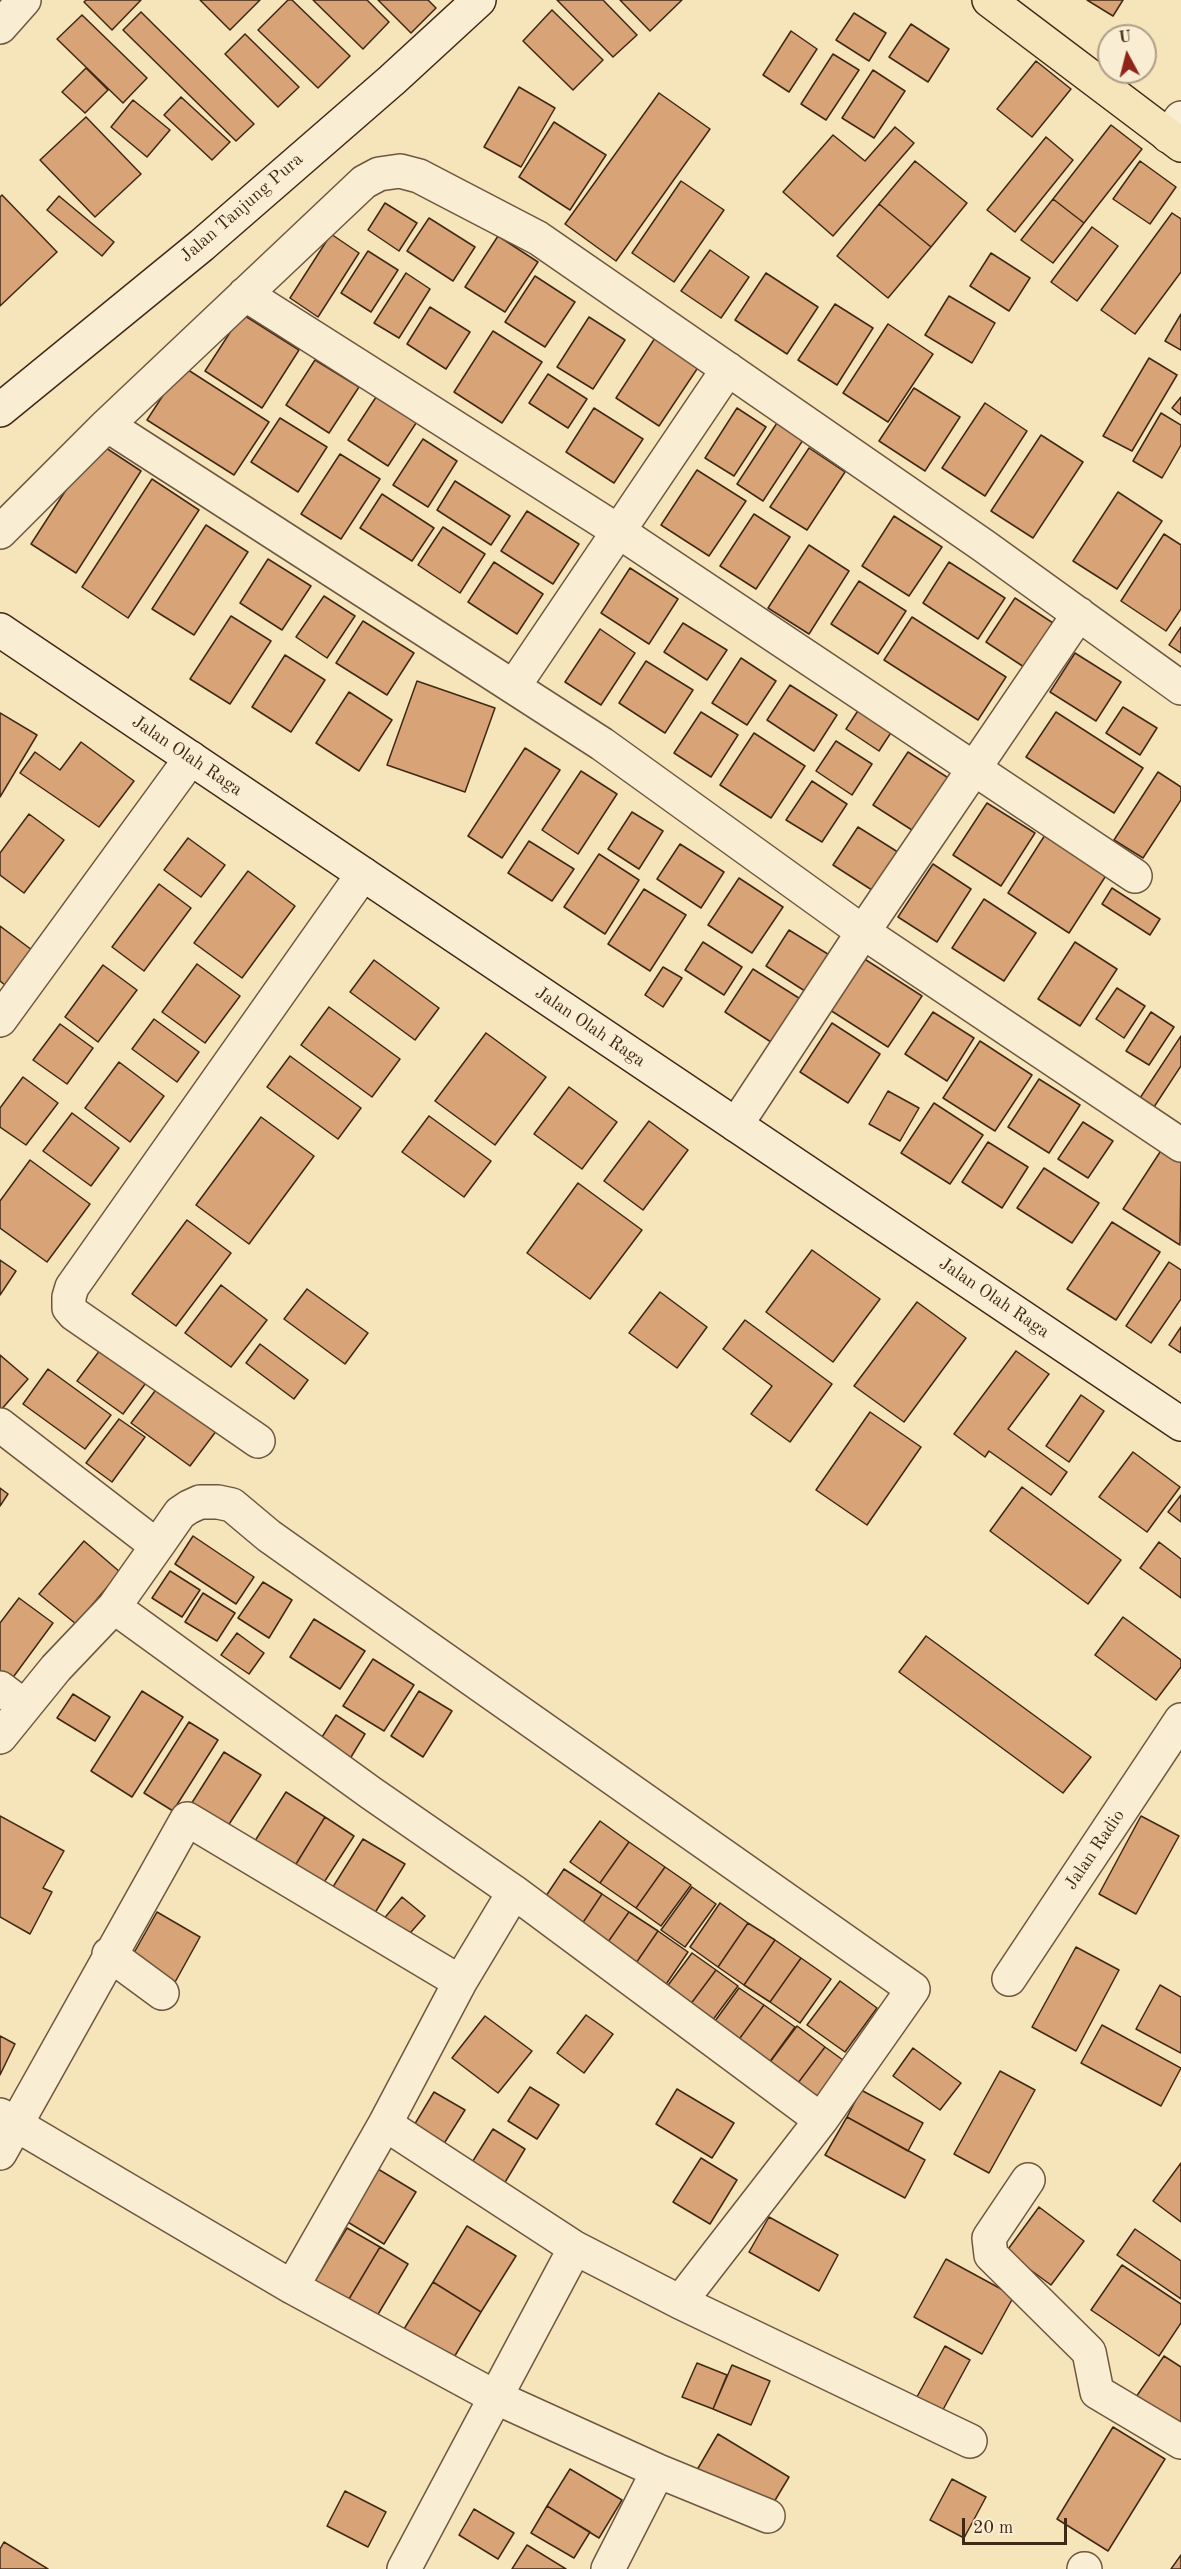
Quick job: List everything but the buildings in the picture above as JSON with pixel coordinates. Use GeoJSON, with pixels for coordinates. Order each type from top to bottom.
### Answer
{"type":"FeatureCollection","features":[{"type":"Feature","properties":{"kind":"main road"},"geometry":{"type":"LineString","coordinates":[[989,0],[1177,133]]}},
{"type":"Feature","properties":{"kind":"street"},"geometry":{"type":"LineString","coordinates":[[0,27],[24,0]]}},
{"type":"Feature","properties":{"kind":"street","name":"Jalan Tanjung Pura"},"geometry":{"type":"LineString","coordinates":[[3,401],[202,245],[392,80],[479,0]]}},
{"type":"Feature","properties":{"kind":"street"},"geometry":{"type":"LineString","coordinates":[[0,532],[106,425],[364,182],[379,174],[400,171],[419,176],[538,238],[1181,688]]}},
{"type":"Feature","properties":{"kind":"street"},"geometry":{"type":"LineString","coordinates":[[245,294],[618,531],[1135,876]]}},
{"type":"Feature","properties":{"kind":"street"},"geometry":{"type":"LineString","coordinates":[[514,686],[728,369]]}},
{"type":"Feature","properties":{"kind":"street"},"geometry":{"type":"LineString","coordinates":[[106,425],[602,744],[863,932],[1181,1145]]}},
{"type":"Feature","properties":{"kind":"street"},"geometry":{"type":"LineString","coordinates":[[736,1125],[863,932],[975,770],[1078,614]]}},
{"type":"Feature","properties":{"kind":"street","name":"Jalan Olah Raga"},"geometry":{"type":"LineString","coordinates":[[0,630],[1181,1424]]}},
{"type":"Feature","properties":{"kind":"street"},"geometry":{"type":"LineString","coordinates":[[0,1020],[191,758]]}},
{"type":"Feature","properties":{"kind":"street"},"geometry":{"type":"LineString","coordinates":[[258,1441],[74,1314],[69,1308],[69,1297],[72,1287],[363,874]]}},
{"type":"Feature","properties":{"kind":"street"},"geometry":{"type":"LineString","coordinates":[[0,1425],[157,1546]]}},
{"type":"Feature","properties":{"kind":"street"},"geometry":{"type":"LineString","coordinates":[[1,1734],[12,1697],[114,1607],[180,1513],[200,1502],[218,1502],[232,1506],[287,1549],[913,1989],[821,2120],[680,2302]]}},
{"type":"Feature","properties":{"kind":"street"},"geometry":{"type":"LineString","coordinates":[[114,1607],[371,1793],[514,1892],[821,2120]]}},
{"type":"Feature","properties":{"kind":"street","name":"Jalan Radio"},"geometry":{"type":"LineString","coordinates":[[1009,1979],[1181,1720]]}},
{"type":"Feature","properties":{"kind":"street"},"geometry":{"type":"LineString","coordinates":[[460,1983],[187,1819],[5,2131],[495,2397],[658,2471],[768,2516]]}},
{"type":"Feature","properties":{"kind":"street"},"geometry":{"type":"LineString","coordinates":[[292,2288],[385,2124],[460,1983],[514,1892]]}},
{"type":"Feature","properties":{"kind":"street"},"geometry":{"type":"LineString","coordinates":[[109,1954],[162,1993]]}},
{"type":"Feature","properties":{"kind":"street"},"geometry":{"type":"LineString","coordinates":[[385,2124],[574,2248],[680,2302],[970,2441]]}},
{"type":"Feature","properties":{"kind":"street"},"geometry":{"type":"LineString","coordinates":[[1028,2180],[989,2238],[991,2255],[1089,2352],[1097,2392],[1181,2442]]}},
{"type":"Feature","properties":{"kind":"street"},"geometry":{"type":"LineString","coordinates":[[404,2569],[574,2248]]}},
{"type":"Feature","properties":{"kind":"street"},"geometry":{"type":"LineString","coordinates":[[608,2569],[658,2471]]}}]}
